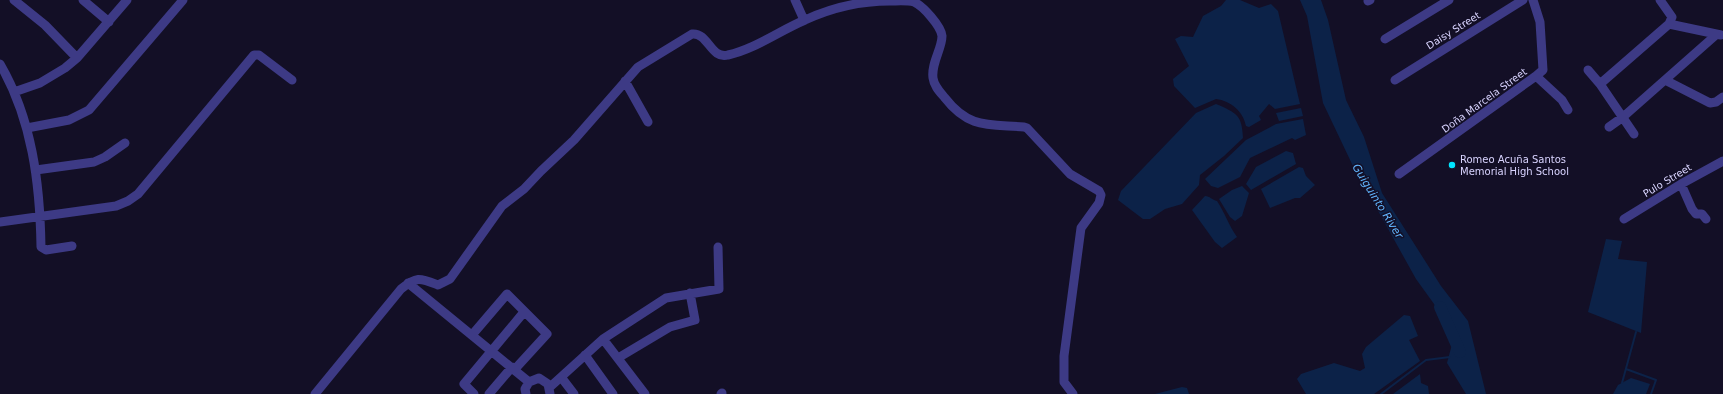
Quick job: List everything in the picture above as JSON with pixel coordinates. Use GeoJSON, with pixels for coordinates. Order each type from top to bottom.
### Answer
{"type":"FeatureCollection","features":[{"type":"Feature","properties":{"kind":"street"},"geometry":{"type":"LineString","coordinates":[[14,0],[45,25],[77,58]]}},
{"type":"Feature","properties":{"kind":"street"},"geometry":{"type":"LineString","coordinates":[[83,0],[109,22]]}},
{"type":"Feature","properties":{"kind":"street"},"geometry":{"type":"LineString","coordinates":[[14,92],[40,83],[65,68],[77,58],[127,0]]}},
{"type":"Feature","properties":{"kind":"street"},"geometry":{"type":"LineString","coordinates":[[27,128],[69,120],[89,110],[183,0]]}},
{"type":"Feature","properties":{"kind":"street"},"geometry":{"type":"LineString","coordinates":[[796,0],[804,20]]}},
{"type":"Feature","properties":{"kind":"street"},"geometry":{"type":"LineString","coordinates":[[1385,39],[1449,0]]}},
{"type":"Feature","properties":{"kind":"street","name":"Daisy Street"},"geometry":{"type":"LineString","coordinates":[[1395,80],[1523,0]]}},
{"type":"Feature","properties":{"kind":"street","name":"Doña Marcela Street"},"geometry":{"type":"LineString","coordinates":[[1399,174],[1543,70],[1540,22],[1533,0]]}},
{"type":"Feature","properties":{"kind":"street"},"geometry":{"type":"LineString","coordinates":[[1600,84],[1669,24],[1672,17],[1660,0]]}},
{"type":"Feature","properties":{"kind":"street"},"geometry":{"type":"LineString","coordinates":[[315,394],[396,295],[408,283],[418,278],[438,285],[450,279],[502,206],[524,189],[574,140],[638,67],[692,34],[699,35],[718,54],[723,56],[752,46],[804,20],[836,8],[879,1],[908,1],[916,3],[924,10],[935,22],[940,32],[942,37],[934,65],[933,78],[937,87],[956,110],[979,124],[1024,126],[1028,128],[1070,174],[1099,191],[1101,195],[1099,203],[1082,228],[1064,356],[1064,382],[1073,394]]}},
{"type":"Feature","properties":{"kind":"street"},"geometry":{"type":"LineString","coordinates":[[1669,24],[1720,35]]}},
{"type":"Feature","properties":{"kind":"street"},"geometry":{"type":"LineString","coordinates":[[1609,127],[1623,117],[1720,35]]}},
{"type":"Feature","properties":{"kind":"street"},"geometry":{"type":"LineString","coordinates":[[0,222],[116,206],[128,201],[138,194],[254,55],[260,54],[292,80]]}},
{"type":"Feature","properties":{"kind":"street"},"geometry":{"type":"LineString","coordinates":[[0,64],[14,92],[27,128],[36,170],[41,217],[41,247],[46,250],[72,246]]}},
{"type":"Feature","properties":{"kind":"street"},"geometry":{"type":"LineString","coordinates":[[1588,70],[1600,84],[1634,134]]}},
{"type":"Feature","properties":{"kind":"street"},"geometry":{"type":"LineString","coordinates":[[1536,76],[1562,100],[1568,110]]}},
{"type":"Feature","properties":{"kind":"street"},"geometry":{"type":"LineString","coordinates":[[1665,80],[1710,103],[1716,102],[1723,97]]}},
{"type":"Feature","properties":{"kind":"street"},"geometry":{"type":"LineString","coordinates":[[625,81],[648,122]]}},
{"type":"Feature","properties":{"kind":"street"},"geometry":{"type":"LineString","coordinates":[[36,170],[94,162],[105,157],[125,143]]}},
{"type":"Feature","properties":{"kind":"street","name":"Pulo Street"},"geometry":{"type":"LineString","coordinates":[[1624,219],[1681,184],[1723,161]]}},
{"type":"Feature","properties":{"kind":"street"},"geometry":{"type":"LineString","coordinates":[[1681,184],[1694,212],[1702,214],[1706,219]]}},
{"type":"Feature","properties":{"kind":"street"},"geometry":{"type":"LineString","coordinates":[[526,394],[525,389],[529,382],[535,379],[542,379],[550,390],[603,339],[666,298],[720,289],[718,247]]}},
{"type":"Feature","properties":{"kind":"street"},"geometry":{"type":"LineString","coordinates":[[408,283],[529,382]]}},
{"type":"Feature","properties":{"kind":"street"},"geometry":{"type":"LineString","coordinates":[[618,358],[670,327],[695,320],[690,293]]}},
{"type":"Feature","properties":{"kind":"street"},"geometry":{"type":"LineString","coordinates":[[472,335],[507,294],[547,334],[489,394]]}},
{"type":"Feature","properties":{"kind":"street"},"geometry":{"type":"LineString","coordinates":[[474,394],[464,384],[524,312]]}},
{"type":"Feature","properties":{"kind":"street"},"geometry":{"type":"LineString","coordinates":[[603,339],[645,394]]}},
{"type":"Feature","properties":{"kind":"street"},"geometry":{"type":"LineString","coordinates":[[585,355],[613,394]]}},
{"type":"Feature","properties":{"kind":"street"},"geometry":{"type":"LineString","coordinates":[[562,377],[574,394]]}},
{"type":"Feature","properties":{"kind":"water"},"geometry":{"type":"Polygon","coordinates":[[[1226,0],[1240,0],[1259,8],[1271,4],[1278,11],[1300,104],[1275,109],[1269,104],[1259,116],[1261,120],[1249,127],[1246,126],[1239,111],[1231,104],[1216,99],[1195,108],[1174,86],[1173,79],[1189,66],[1175,39],[1181,36],[1193,37],[1203,16],[1221,6],[1226,0]]]}},
{"type":"Feature","properties":{"kind":"water"},"geometry":{"type":"Polygon","coordinates":[[[1300,0],[1321,0],[1328,20],[1346,100],[1364,137],[1382,193],[1441,286],[1468,321],[1486,394],[1466,394],[1447,363],[1455,333],[1416,279],[1352,164],[1323,103],[1307,16],[1300,0]]]}},
{"type":"Feature","properties":{"kind":"water"},"geometry":{"type":"Polygon","coordinates":[[[1216,104],[1229,110],[1237,116],[1240,120],[1243,138],[1224,156],[1200,175],[1199,185],[1182,204],[1165,209],[1150,219],[1143,219],[1118,200],[1121,191],[1196,113],[1216,104]]]}},
{"type":"Feature","properties":{"kind":"water"},"geometry":{"type":"Polygon","coordinates":[[[1301,108],[1303,116],[1279,121],[1276,113],[1301,108]]]}},
{"type":"Feature","properties":{"kind":"water"},"geometry":{"type":"Polygon","coordinates":[[[1303,119],[1306,135],[1295,140],[1292,138],[1250,158],[1240,177],[1218,188],[1211,186],[1205,179],[1246,140],[1276,124],[1303,119]]]}},
{"type":"Feature","properties":{"kind":"water"},"geometry":{"type":"Polygon","coordinates":[[[1286,151],[1293,153],[1296,164],[1251,190],[1246,184],[1256,167],[1286,151]]]}},
{"type":"Feature","properties":{"kind":"water"},"geometry":{"type":"Polygon","coordinates":[[[1299,167],[1303,168],[1306,176],[1315,185],[1300,198],[1295,198],[1270,208],[1261,189],[1299,167]]]}},
{"type":"Feature","properties":{"kind":"water"},"geometry":{"type":"Polygon","coordinates":[[[1242,186],[1249,193],[1242,216],[1235,221],[1230,217],[1219,199],[1232,190],[1242,186]]]}},
{"type":"Feature","properties":{"kind":"water"},"geometry":{"type":"Polygon","coordinates":[[[1205,196],[1217,201],[1237,237],[1222,248],[1215,242],[1192,210],[1205,196]]]}},
{"type":"Feature","properties":{"kind":"water"},"geometry":{"type":"Polygon","coordinates":[[[1606,239],[1622,241],[1618,259],[1647,262],[1641,333],[1588,312],[1606,239]]]}},
{"type":"Feature","properties":{"kind":"water"},"geometry":{"type":"Polygon","coordinates":[[[1404,315],[1410,316],[1418,336],[1409,340],[1420,361],[1374,394],[1306,394],[1297,379],[1301,374],[1334,363],[1360,371],[1365,368],[1362,354],[1366,347],[1404,315]]]}},
{"type":"Feature","properties":{"kind":"water"},"geometry":{"type":"Polygon","coordinates":[[[1420,374],[1421,383],[1428,386],[1429,394],[1393,394],[1420,374]]]}},
{"type":"Feature","properties":{"kind":"water"},"geometry":{"type":"Polygon","coordinates":[[[1631,378],[1650,384],[1646,394],[1613,394],[1618,385],[1631,378]]]}},
{"type":"Feature","properties":{"kind":"water"},"geometry":{"type":"Polygon","coordinates":[[[1182,387],[1187,388],[1189,394],[1155,394],[1182,387]]]}},
{"type":"Feature","properties":{"kind":"waterway","name":"Guiguinto River"},"geometry":{"type":"LineString","coordinates":[[1440,307],[1460,352]]}},
{"type":"Feature","properties":{"kind":"waterway"},"geometry":{"type":"LineString","coordinates":[[1622,383],[1636,332]]}},
{"type":"Feature","properties":{"kind":"waterway"},"geometry":{"type":"LineString","coordinates":[[1381,394],[1426,360],[1450,357]]}},
{"type":"Feature","properties":{"kind":"waterway"},"geometry":{"type":"LineString","coordinates":[[1626,369],[1656,380],[1651,394]]}},
{"type":"Feature","properties":{"kind":"place","name":"Romeo Acuña Santos Memorial High School"},"geometry":{"type":"Point","coordinates":[1452,165]}}]}
